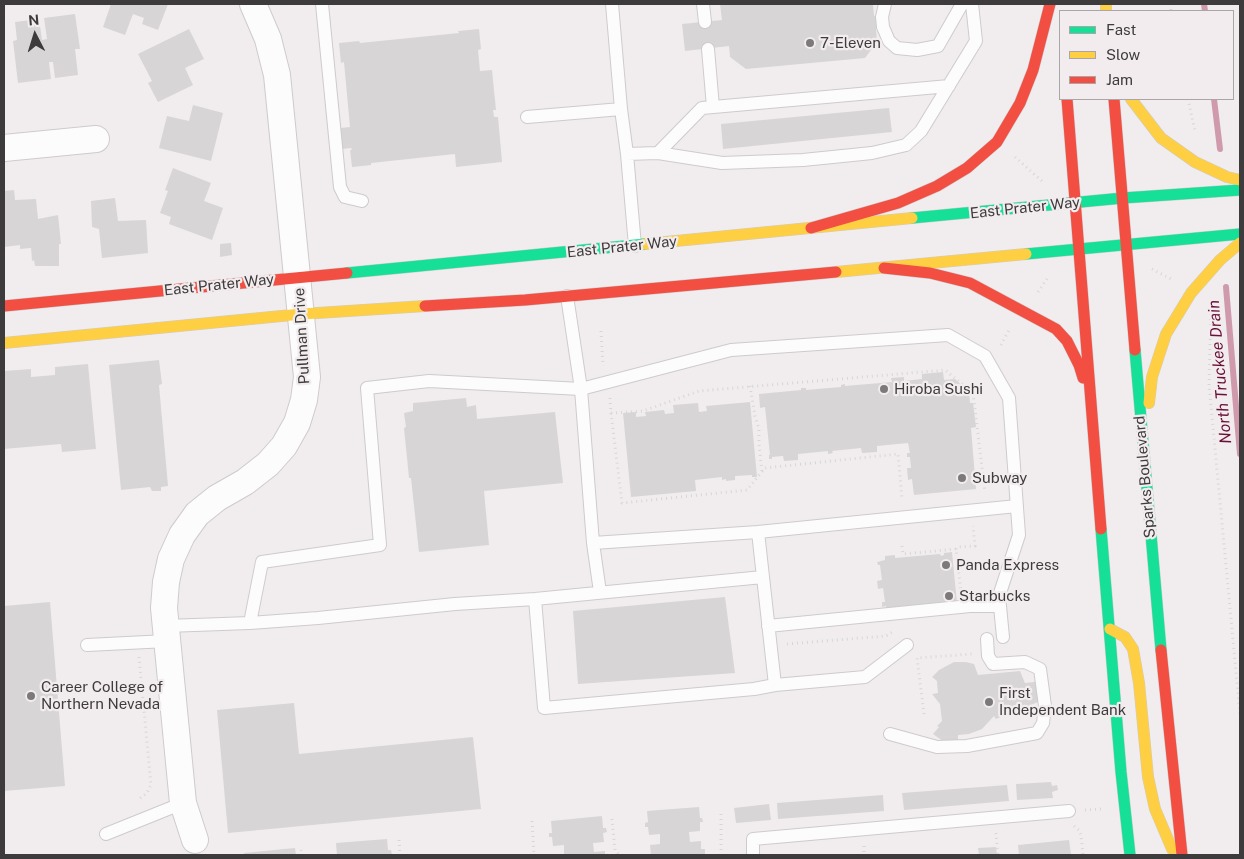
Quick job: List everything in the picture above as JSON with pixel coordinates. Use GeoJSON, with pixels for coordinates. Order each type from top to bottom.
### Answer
{"type":"FeatureCollection","features":[{"type":"Feature","properties":{"kind":"main road"},"geometry":{"type":"LineString","coordinates":[[811,228],[898,204],[938,186],[967,168],[997,142],[1020,102],[1056,6]]}},
{"type":"Feature","properties":{"kind":"main road"},"geometry":{"type":"LineString","coordinates":[[1068,100],[1124,808],[1130,855]]}},
{"type":"Feature","properties":{"kind":"main road","name":"Sparks Boulevard"},"geometry":{"type":"LineString","coordinates":[[1114,100],[1156,606],[1182,855]]}},
{"type":"Feature","properties":{"kind":"main road"},"geometry":{"type":"LineString","coordinates":[[1131,100],[1161,138],[1195,162],[1227,177],[1240,180]]}},
{"type":"Feature","properties":{"kind":"main road","name":"East Prater Way"},"geometry":{"type":"LineString","coordinates":[[4,306],[1123,198],[1240,190]]}},
{"type":"Feature","properties":{"kind":"main road"},"geometry":{"type":"LineString","coordinates":[[4,344],[302,314],[567,296],[1127,246],[1240,234]]}},
{"type":"Feature","properties":{"kind":"main road"},"geometry":{"type":"LineString","coordinates":[[1143,449],[1152,377],[1166,334],[1191,293],[1220,260],[1240,243]]}},
{"type":"Feature","properties":{"kind":"main road"},"geometry":{"type":"LineString","coordinates":[[884,268],[930,273],[970,283],[1056,329],[1068,342],[1079,365],[1093,408]]}},
{"type":"Feature","properties":{"kind":"main road"},"geometry":{"type":"LineString","coordinates":[[1110,629],[1125,637],[1133,649],[1148,777],[1155,809],[1175,855]]}},
{"type":"Feature","properties":{"kind":"street","name":"Pullman Drive"},"geometry":{"type":"LineString","coordinates":[[195,848],[184,803],[164,608],[166,582],[171,559],[182,535],[207,505],[223,493],[245,482],[268,464],[284,446],[297,422],[304,400],[307,377],[277,76],[257,4]]}},
{"type":"Feature","properties":{"kind":"street"},"geometry":{"type":"LineString","coordinates":[[4,148],[96,139]]}},
{"type":"Feature","properties":{"kind":"lane"},"geometry":{"type":"LineString","coordinates":[[322,4],[340,187],[344,197],[362,201]]}},
{"type":"Feature","properties":{"kind":"lane"},"geometry":{"type":"LineString","coordinates":[[612,4],[620,109],[627,154],[635,246]]}},
{"type":"Feature","properties":{"kind":"lane"},"geometry":{"type":"LineString","coordinates":[[703,4],[705,22]]}},
{"type":"Feature","properties":{"kind":"lane"},"geometry":{"type":"LineString","coordinates":[[885,4],[882,17],[889,41],[897,48],[917,50],[938,46],[962,4]]}},
{"type":"Feature","properties":{"kind":"lane"},"geometry":{"type":"LineString","coordinates":[[627,154],[658,153],[722,163],[803,160],[872,153],[906,145],[921,131],[976,41],[972,4]]}},
{"type":"Feature","properties":{"kind":"lane"},"geometry":{"type":"LineString","coordinates":[[708,49],[713,108]]}},
{"type":"Feature","properties":{"kind":"lane"},"geometry":{"type":"LineString","coordinates":[[658,153],[702,108],[948,86]]}},
{"type":"Feature","properties":{"kind":"lane"},"geometry":{"type":"LineString","coordinates":[[527,117],[620,109]]}},
{"type":"Feature","properties":{"kind":"lane"},"geometry":{"type":"LineString","coordinates":[[567,296],[581,389],[593,543],[600,592]]}},
{"type":"Feature","properties":{"kind":"lane"},"geometry":{"type":"LineString","coordinates":[[250,623],[262,562],[380,545],[367,388],[430,381],[581,389],[731,350],[948,335],[985,356],[1009,398],[1019,535],[999,596],[1003,637]]}},
{"type":"Feature","properties":{"kind":"lane"},"geometry":{"type":"LineString","coordinates":[[593,543],[758,532],[1017,506]]}},
{"type":"Feature","properties":{"kind":"lane"},"geometry":{"type":"LineString","coordinates":[[758,532],[774,685]]}},
{"type":"Feature","properties":{"kind":"lane"},"geometry":{"type":"LineString","coordinates":[[87,645],[137,643],[167,634],[250,623],[455,604],[535,599],[763,577]]}},
{"type":"Feature","properties":{"kind":"lane"},"geometry":{"type":"LineString","coordinates":[[535,599],[544,708],[865,677],[907,645]]}},
{"type":"Feature","properties":{"kind":"lane"},"geometry":{"type":"LineString","coordinates":[[768,626],[970,606],[1000,606]]}},
{"type":"Feature","properties":{"kind":"lane"},"geometry":{"type":"LineString","coordinates":[[890,734],[937,747],[967,746],[1037,733],[1043,723],[1045,706],[1040,669],[1025,662],[994,664],[987,654],[987,639]]}},
{"type":"Feature","properties":{"kind":"lane"},"geometry":{"type":"LineString","coordinates":[[106,834],[184,803]]}},
{"type":"Feature","properties":{"kind":"lane"},"geometry":{"type":"LineString","coordinates":[[753,855],[753,839],[1069,811]]}},
{"type":"Feature","properties":{"kind":"path"},"geometry":{"type":"LineString","coordinates":[[1188,100],[1196,136]]}},
{"type":"Feature","properties":{"kind":"path"},"geometry":{"type":"LineString","coordinates":[[1009,152],[1045,183]]}},
{"type":"Feature","properties":{"kind":"path"},"geometry":{"type":"LineString","coordinates":[[1151,269],[1179,283]]}},
{"type":"Feature","properties":{"kind":"path"},"geometry":{"type":"LineString","coordinates":[[1211,299],[1209,385],[1240,714]]}},
{"type":"Feature","properties":{"kind":"path"},"geometry":{"type":"LineString","coordinates":[[601,331],[604,372],[610,400],[622,503],[747,490],[765,468],[898,454],[902,499]]}},
{"type":"Feature","properties":{"kind":"path"},"geometry":{"type":"LineString","coordinates":[[611,413],[643,411],[699,391],[946,370],[972,393],[985,493],[972,519],[975,546],[903,554],[902,546]]}},
{"type":"Feature","properties":{"kind":"path"},"geometry":{"type":"LineString","coordinates":[[750,386],[759,429],[762,472]]}},
{"type":"Feature","properties":{"kind":"path"},"geometry":{"type":"LineString","coordinates":[[956,549],[962,600]]}},
{"type":"Feature","properties":{"kind":"path"},"geometry":{"type":"LineString","coordinates":[[137,643],[151,785],[147,793],[139,799]]}},
{"type":"Feature","properties":{"kind":"path"},"geometry":{"type":"LineString","coordinates":[[924,714],[917,658],[987,654]]}},
{"type":"Feature","properties":{"kind":"path"},"geometry":{"type":"LineString","coordinates":[[1069,811],[1124,808]]}},
{"type":"Feature","properties":{"kind":"path"},"geometry":{"type":"LineString","coordinates":[[721,810],[721,855]]}},
{"type":"Feature","properties":{"kind":"path"},"geometry":{"type":"LineString","coordinates":[[612,819],[615,850],[619,855]]}},
{"type":"Feature","properties":{"kind":"path"},"geometry":{"type":"LineString","coordinates":[[532,821],[534,855]]}},
{"type":"Feature","properties":{"kind":"path"},"geometry":{"type":"LineString","coordinates":[[996,833],[998,855]]}},
{"type":"Feature","properties":{"kind":"path"},"geometry":{"type":"LineString","coordinates":[[399,840],[400,855]]}},
{"type":"Feature","properties":{"kind":"path"},"geometry":{"type":"LineString","coordinates":[[864,844],[864,855]]}},
{"type":"Feature","properties":{"kind":"path"},"geometry":{"type":"LineString","coordinates":[[301,850],[303,855]]}},
{"type":"Feature","properties":{"kind":"building"},"geometry":{"type":"Polygon","coordinates":[[[111,4],[168,4],[158,30],[142,24],[144,18],[133,14],[125,35],[103,27],[111,4]]]}},
{"type":"Feature","properties":{"kind":"building"},"geometry":{"type":"Polygon","coordinates":[[[720,4],[873,4],[874,16],[878,16],[879,27],[876,28],[877,42],[865,58],[746,69],[730,57],[729,46],[685,51],[682,24],[722,20],[720,4]]]}},
{"type":"Feature","properties":{"kind":"building"},"geometry":{"type":"Polygon","coordinates":[[[75,14],[80,49],[75,49],[78,75],[55,78],[53,62],[49,62],[51,79],[18,83],[13,41],[17,40],[15,22],[39,19],[42,40],[47,39],[44,18],[75,14]]]}},
{"type":"Feature","properties":{"kind":"building"},"geometry":{"type":"Polygon","coordinates":[[[189,29],[204,59],[185,68],[193,85],[158,102],[148,83],[152,81],[138,54],[189,29]]]}},
{"type":"Feature","properties":{"kind":"building"},"geometry":{"type":"Polygon","coordinates":[[[479,29],[481,49],[478,50],[480,71],[492,70],[496,110],[493,110],[494,117],[498,117],[502,162],[456,167],[455,154],[371,163],[371,165],[352,167],[351,148],[333,150],[330,129],[350,127],[344,62],[341,63],[339,43],[359,41],[360,43],[459,33],[458,31],[479,29]]]}},
{"type":"Feature","properties":{"kind":"building"},"geometry":{"type":"Polygon","coordinates":[[[193,105],[223,113],[211,161],[159,148],[167,116],[189,121],[193,105]]]}},
{"type":"Feature","properties":{"kind":"building"},"geometry":{"type":"Polygon","coordinates":[[[889,108],[892,132],[723,149],[721,124],[889,108]]]}},
{"type":"Feature","properties":{"kind":"building"},"geometry":{"type":"Polygon","coordinates":[[[173,168],[211,183],[204,201],[223,208],[212,240],[169,224],[171,217],[160,213],[168,191],[165,190],[173,168]]]}},
{"type":"Feature","properties":{"kind":"building"},"geometry":{"type":"Polygon","coordinates":[[[14,190],[15,200],[36,199],[38,219],[58,215],[61,244],[59,244],[59,266],[35,266],[34,260],[32,261],[31,248],[20,249],[20,245],[4,247],[4,191],[14,190]]]}},
{"type":"Feature","properties":{"kind":"building"},"geometry":{"type":"Polygon","coordinates":[[[115,198],[118,221],[146,220],[148,253],[102,258],[99,229],[92,227],[91,201],[115,198]]]}},
{"type":"Feature","properties":{"kind":"building"},"geometry":{"type":"Polygon","coordinates":[[[231,243],[232,255],[220,257],[220,244],[231,243]]]}},
{"type":"Feature","properties":{"kind":"building"},"geometry":{"type":"Polygon","coordinates":[[[159,360],[162,384],[159,385],[168,486],[161,487],[161,491],[152,491],[150,487],[121,490],[109,365],[159,360]]]}},
{"type":"Feature","properties":{"kind":"building"},"geometry":{"type":"Polygon","coordinates":[[[88,364],[96,449],[62,452],[61,444],[4,449],[4,371],[31,369],[31,377],[55,375],[55,367],[88,364]]]}},
{"type":"Feature","properties":{"kind":"building"},"geometry":{"type":"Polygon","coordinates":[[[943,372],[944,380],[955,379],[969,392],[970,403],[973,403],[976,427],[971,428],[976,489],[914,495],[912,479],[908,480],[907,468],[911,468],[910,457],[907,457],[907,453],[910,453],[908,443],[877,446],[877,452],[862,453],[861,448],[832,451],[833,453],[828,454],[828,451],[798,454],[798,460],[784,461],[783,456],[769,459],[765,407],[760,408],[759,394],[801,390],[801,388],[806,388],[806,390],[841,387],[841,385],[845,384],[845,386],[892,382],[891,378],[904,377],[904,381],[922,379],[922,374],[943,372]]]}},
{"type":"Feature","properties":{"kind":"building"},"geometry":{"type":"Polygon","coordinates":[[[466,398],[467,407],[476,405],[477,419],[555,412],[563,483],[484,491],[489,545],[419,552],[411,478],[409,478],[404,413],[413,411],[413,403],[466,398]]]}},
{"type":"Feature","properties":{"kind":"building"},"geometry":{"type":"Polygon","coordinates":[[[750,402],[757,477],[752,477],[752,475],[735,476],[735,480],[726,481],[726,479],[722,480],[722,477],[695,480],[696,491],[631,497],[623,413],[636,412],[636,417],[646,416],[645,412],[664,410],[665,414],[674,413],[673,405],[698,403],[699,412],[707,411],[706,406],[750,402]]]}},
{"type":"Feature","properties":{"kind":"building"},"geometry":{"type":"Polygon","coordinates":[[[952,552],[957,603],[950,603],[950,598],[945,599],[945,605],[934,603],[882,607],[882,602],[885,602],[883,588],[878,589],[877,581],[882,580],[880,565],[877,562],[885,560],[885,556],[895,555],[895,558],[940,554],[941,556],[944,553],[952,552]]]}},
{"type":"Feature","properties":{"kind":"building"},"geometry":{"type":"Polygon","coordinates":[[[725,597],[735,673],[578,684],[573,611],[725,597]]]}},
{"type":"Feature","properties":{"kind":"building","name":"Career College of Northern Nevada"},"geometry":{"type":"Polygon","coordinates":[[[50,602],[65,786],[4,791],[4,606],[50,602]]]}},
{"type":"Feature","properties":{"kind":"building","name":"First Independent Bank"},"geometry":{"type":"Polygon","coordinates":[[[954,662],[974,664],[978,675],[1020,671],[1025,683],[1042,681],[1043,700],[996,719],[994,716],[982,729],[969,734],[958,735],[958,745],[943,741],[933,734],[942,721],[940,704],[932,694],[938,693],[937,681],[932,677],[939,670],[954,662]]]}},
{"type":"Feature","properties":{"kind":"building"},"geometry":{"type":"Polygon","coordinates":[[[294,703],[299,754],[473,737],[481,809],[228,833],[217,710],[294,703]]]}},
{"type":"Feature","properties":{"kind":"building"},"geometry":{"type":"Polygon","coordinates":[[[1051,782],[1052,786],[1057,785],[1058,790],[1052,792],[1053,798],[1017,800],[1016,784],[1051,782]]]}},
{"type":"Feature","properties":{"kind":"building"},"geometry":{"type":"Polygon","coordinates":[[[1007,785],[1009,801],[904,810],[902,793],[1007,785]]]}},
{"type":"Feature","properties":{"kind":"building"},"geometry":{"type":"Polygon","coordinates":[[[883,795],[884,811],[778,819],[777,803],[883,795]]]}},
{"type":"Feature","properties":{"kind":"building"},"geometry":{"type":"Polygon","coordinates":[[[769,804],[771,820],[736,823],[734,808],[769,804]]]}},
{"type":"Feature","properties":{"kind":"building"},"geometry":{"type":"Polygon","coordinates":[[[699,807],[700,818],[702,818],[703,822],[700,822],[700,831],[689,832],[690,842],[701,841],[701,849],[705,849],[705,854],[651,855],[650,845],[660,844],[660,834],[649,835],[648,827],[645,827],[645,823],[648,822],[647,811],[699,807]]]}},
{"type":"Feature","properties":{"kind":"building"},"geometry":{"type":"Polygon","coordinates":[[[602,816],[603,828],[606,828],[607,832],[603,833],[604,842],[593,843],[594,852],[605,851],[605,855],[564,855],[564,845],[553,846],[552,837],[549,837],[549,833],[552,833],[551,821],[602,816]]]}},
{"type":"Feature","properties":{"kind":"building"},"geometry":{"type":"Polygon","coordinates":[[[387,839],[388,850],[391,850],[392,855],[337,855],[336,843],[387,839]]]}},
{"type":"Feature","properties":{"kind":"building"},"geometry":{"type":"Polygon","coordinates":[[[1069,840],[1071,855],[1019,855],[1018,845],[1069,840]]]}},
{"type":"Feature","properties":{"kind":"building"},"geometry":{"type":"Polygon","coordinates":[[[996,847],[997,855],[979,855],[978,848],[996,847]]]}},
{"type":"Feature","properties":{"kind":"building"},"geometry":{"type":"Polygon","coordinates":[[[295,848],[296,855],[244,855],[244,853],[295,848]]]}},
{"type":"Feature","properties":{"kind":"waterway","name":"North Truckee Drain"},"geometry":{"type":"LineString","coordinates":[[1204,4],[1205,10]]}},
{"type":"Feature","properties":{"kind":"waterway","name":"North Truckee Drain"},"geometry":{"type":"LineString","coordinates":[[1214,100],[1220,149]]}},
{"type":"Feature","properties":{"kind":"waterway","name":"North Truckee Drain"},"geometry":{"type":"LineString","coordinates":[[1226,287],[1240,454]]}},
{"type":"Feature","properties":{"kind":"traffic: fast"},"geometry":{"type":"LineString","coordinates":[[912,218],[1123,198],[1240,190]]}},
{"type":"Feature","properties":{"kind":"traffic: fast"},"geometry":{"type":"LineString","coordinates":[[1026,254],[1240,234]]}},
{"type":"Feature","properties":{"kind":"traffic: fast"},"geometry":{"type":"LineString","coordinates":[[347,273],[645,244]]}},
{"type":"Feature","properties":{"kind":"traffic: fast"},"geometry":{"type":"LineString","coordinates":[[1135,350],[1161,650]]}},
{"type":"Feature","properties":{"kind":"traffic: fast"},"geometry":{"type":"LineString","coordinates":[[1101,529],[1121,772],[1130,855]]}},
{"type":"Feature","properties":{"kind":"traffic: slow"},"geometry":{"type":"LineString","coordinates":[[1106,4],[1106,10]]}},
{"type":"Feature","properties":{"kind":"traffic: slow"},"geometry":{"type":"LineString","coordinates":[[1132,100],[1161,138],[1195,162],[1227,177],[1240,180]]}},
{"type":"Feature","properties":{"kind":"traffic: slow"},"geometry":{"type":"LineString","coordinates":[[645,244],[912,218]]}},
{"type":"Feature","properties":{"kind":"traffic: slow"},"geometry":{"type":"LineString","coordinates":[[1149,403],[1152,377],[1166,334],[1191,293],[1220,260],[1240,243]]}},
{"type":"Feature","properties":{"kind":"traffic: slow"},"geometry":{"type":"LineString","coordinates":[[836,272],[1026,254]]}},
{"type":"Feature","properties":{"kind":"traffic: slow"},"geometry":{"type":"LineString","coordinates":[[4,343],[302,314],[425,306]]}},
{"type":"Feature","properties":{"kind":"traffic: slow"},"geometry":{"type":"LineString","coordinates":[[1110,629],[1125,637],[1133,649],[1139,683],[1148,777],[1155,809],[1172,849]]}},
{"type":"Feature","properties":{"kind":"traffic: jam"},"geometry":{"type":"LineString","coordinates":[[811,228],[898,203],[937,186],[967,168],[997,142],[1020,103],[1033,70],[1050,4]]}},
{"type":"Feature","properties":{"kind":"traffic: jam"},"geometry":{"type":"LineString","coordinates":[[1067,100],[1101,529]]}},
{"type":"Feature","properties":{"kind":"traffic: jam"},"geometry":{"type":"LineString","coordinates":[[1114,100],[1135,350]]}},
{"type":"Feature","properties":{"kind":"traffic: jam"},"geometry":{"type":"LineString","coordinates":[[884,268],[930,273],[970,283],[1056,329],[1067,341],[1083,378]]}},
{"type":"Feature","properties":{"kind":"traffic: jam"},"geometry":{"type":"LineString","coordinates":[[425,306],[525,300],[836,272]]}},
{"type":"Feature","properties":{"kind":"traffic: jam"},"geometry":{"type":"LineString","coordinates":[[4,306],[347,273]]}},
{"type":"Feature","properties":{"kind":"traffic: jam"},"geometry":{"type":"LineString","coordinates":[[1161,650],[1182,855]]}},
{"type":"Feature","properties":{"kind":"place","name":"7-Eleven"},"geometry":{"type":"Point","coordinates":[810,43]}},
{"type":"Feature","properties":{"kind":"place","name":"Hiroba Sushi"},"geometry":{"type":"Point","coordinates":[884,389]}},
{"type":"Feature","properties":{"kind":"place","name":"Subway"},"geometry":{"type":"Point","coordinates":[962,478]}},
{"type":"Feature","properties":{"kind":"place","name":"Panda Express"},"geometry":{"type":"Point","coordinates":[946,565]}},
{"type":"Feature","properties":{"kind":"place","name":"Starbucks"},"geometry":{"type":"Point","coordinates":[949,596]}},
{"type":"Feature","properties":{"kind":"place","name":"Career College of Northern Nevada"},"geometry":{"type":"Point","coordinates":[31,696]}},
{"type":"Feature","properties":{"kind":"place","name":"First Independent Bank"},"geometry":{"type":"Point","coordinates":[989,702]}}]}
